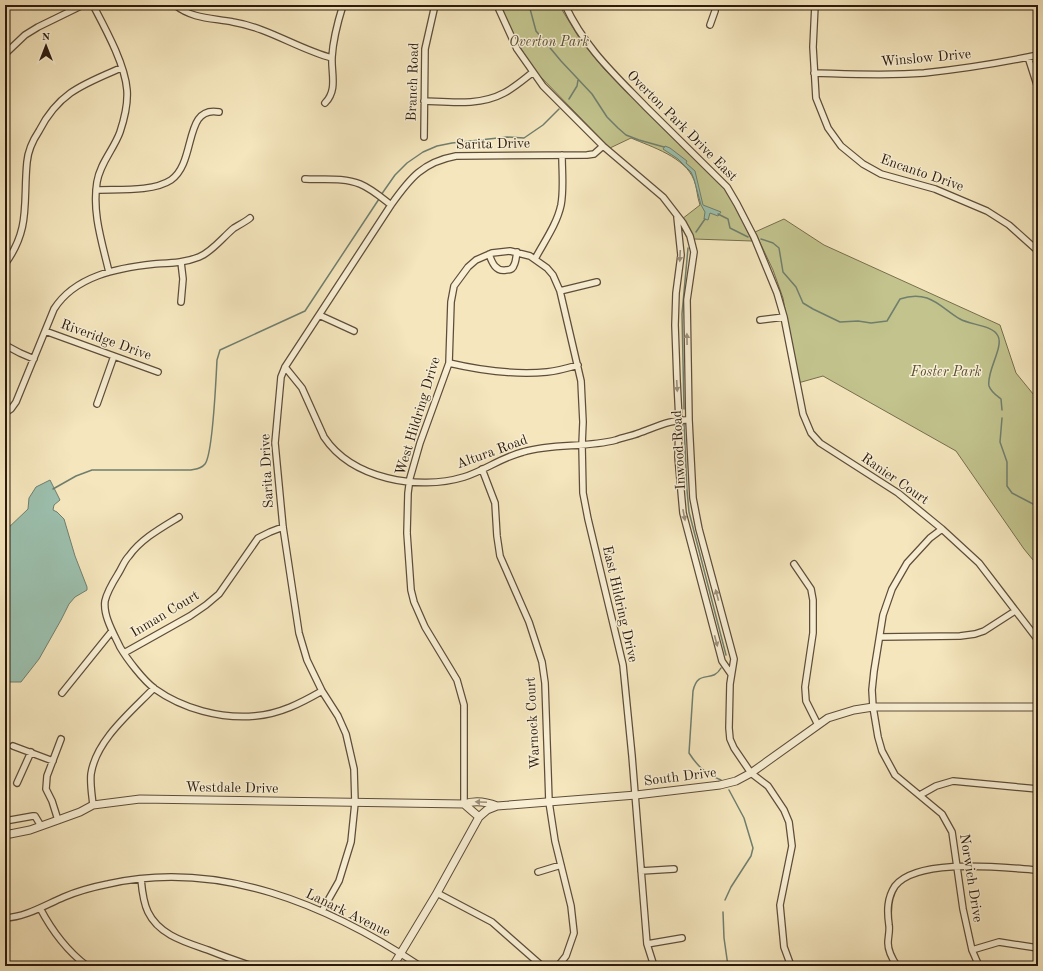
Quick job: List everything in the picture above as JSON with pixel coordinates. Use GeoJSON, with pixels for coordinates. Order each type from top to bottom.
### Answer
{"type":"FeatureCollection","features":[{"type":"Feature","properties":{"kind":"street"},"geometry":{"type":"LineString","coordinates":[[5,54],[31,31],[83,5]]}},
{"type":"Feature","properties":{"kind":"street"},"geometry":{"type":"LineString","coordinates":[[93,5],[108,32],[122,68],[127,92],[120,132],[114,146],[100,170],[96,190],[95,209],[97,222],[109,272]]}},
{"type":"Feature","properties":{"kind":"street"},"geometry":{"type":"LineString","coordinates":[[175,5],[187,13],[198,17],[233,21],[266,31],[302,48],[332,58]]}},
{"type":"Feature","properties":{"kind":"street"},"geometry":{"type":"LineString","coordinates":[[325,102],[330,98],[333,88],[332,58],[343,5]]}},
{"type":"Feature","properties":{"kind":"street","name":"Branch Road"},"geometry":{"type":"LineString","coordinates":[[424,137],[425,49],[435,5]]}},
{"type":"Feature","properties":{"kind":"street","name":"Inwood Road"},"geometry":{"type":"LineString","coordinates":[[497,5],[517,49],[532,73],[548,92],[603,146],[663,197],[677,217],[684,223],[690,236],[694,252],[687,300],[689,420],[693,498],[699,530],[734,659],[731,674],[730,739],[734,748],[751,773],[768,786],[784,810],[789,822],[792,846],[780,905],[784,947],[791,966]]}},
{"type":"Feature","properties":{"kind":"street","name":"Overton Park Drive East"},"geometry":{"type":"LineString","coordinates":[[565,5],[584,39],[606,66],[730,192],[751,232],[770,276],[777,293],[784,318]]}},
{"type":"Feature","properties":{"kind":"street"},"geometry":{"type":"LineString","coordinates":[[710,25],[715,11],[715,5]]}},
{"type":"Feature","properties":{"kind":"street","name":"Encanto Drive"},"geometry":{"type":"LineString","coordinates":[[815,5],[813,47],[816,98],[828,128],[841,146],[851,155],[882,174],[935,189],[987,211],[1009,225],[1038,251]]}},
{"type":"Feature","properties":{"kind":"street","name":"Winslow Drive"},"geometry":{"type":"LineString","coordinates":[[814,73],[923,73],[986,65],[1038,56]]}},
{"type":"Feature","properties":{"kind":"street"},"geometry":{"type":"LineString","coordinates":[[1028,57],[1038,88]]}},
{"type":"Feature","properties":{"kind":"street"},"geometry":{"type":"LineString","coordinates":[[5,264],[13,253],[21,234],[26,213],[27,161],[30,150],[44,121],[55,105],[73,90],[122,68]]}},
{"type":"Feature","properties":{"kind":"street"},"geometry":{"type":"LineString","coordinates":[[424,101],[456,102],[482,100],[504,93],[532,73]]}},
{"type":"Feature","properties":{"kind":"street"},"geometry":{"type":"LineString","coordinates":[[96,190],[152,187],[173,179],[185,162],[195,124],[199,117],[209,111],[219,112]]}},
{"type":"Feature","properties":{"kind":"street","name":"Sarita Drive"},"geometry":{"type":"LineString","coordinates":[[322,911],[339,882],[351,842],[355,803],[354,769],[346,734],[338,716],[322,691],[302,647],[295,609],[283,527],[275,443],[281,377],[284,367],[406,184],[429,164],[447,157],[464,155],[591,155],[603,146]]}},
{"type":"Feature","properties":{"kind":"street"},"geometry":{"type":"LineString","coordinates":[[536,259],[557,218],[561,206],[563,185],[562,155]]}},
{"type":"Feature","properties":{"kind":"street"},"geometry":{"type":"LineString","coordinates":[[305,179],[348,181],[360,184],[373,191],[391,205]]}},
{"type":"Feature","properties":{"kind":"street","name":"Inwood Road"},"geometry":{"type":"LineString","coordinates":[[677,217],[681,255],[676,293],[675,325],[679,420],[678,457],[683,512],[722,661],[731,674]]}},
{"type":"Feature","properties":{"kind":"street"},"geometry":{"type":"LineString","coordinates":[[5,413],[16,402],[54,309],[61,298],[68,291],[84,281],[109,272],[146,265],[181,262],[201,257],[235,228],[250,218]]}},
{"type":"Feature","properties":{"kind":"street"},"geometry":{"type":"LineString","coordinates":[[680,240],[690,236]]}},
{"type":"Feature","properties":{"kind":"street","name":"West Hildring Drive"},"geometry":{"type":"LineString","coordinates":[[464,804],[464,706],[457,680],[425,627],[414,602],[411,590],[407,533],[408,493],[420,443],[449,363],[451,302],[454,286],[468,267],[476,260],[489,254],[510,251],[536,259]]}},
{"type":"Feature","properties":{"kind":"street"},"geometry":{"type":"LineString","coordinates":[[489,254],[491,261],[496,268],[502,271],[511,270],[515,265],[517,252]]}},
{"type":"Feature","properties":{"kind":"street","name":"East Hildring Drive"},"geometry":{"type":"LineString","coordinates":[[536,259],[553,275],[560,291],[578,365],[582,397],[584,500],[623,665],[636,796],[647,944],[654,966]]}},
{"type":"Feature","properties":{"kind":"street"},"geometry":{"type":"LineString","coordinates":[[181,262],[183,280],[181,302]]}},
{"type":"Feature","properties":{"kind":"street"},"geometry":{"type":"LineString","coordinates":[[560,291],[597,282]]}},
{"type":"Feature","properties":{"kind":"street"},"geometry":{"type":"LineString","coordinates":[[319,315],[354,331]]}},
{"type":"Feature","properties":{"kind":"street"},"geometry":{"type":"LineString","coordinates":[[760,320],[784,318]]}},
{"type":"Feature","properties":{"kind":"street","name":"Ranier Court"},"geometry":{"type":"LineString","coordinates":[[784,318],[803,414],[811,433],[820,444],[898,493],[942,529],[979,563],[1038,640]]}},
{"type":"Feature","properties":{"kind":"street","name":"Riveridge Drive"},"geometry":{"type":"LineString","coordinates":[[45,331],[158,372]]}},
{"type":"Feature","properties":{"kind":"street"},"geometry":{"type":"LineString","coordinates":[[5,345],[16,352],[34,359]]}},
{"type":"Feature","properties":{"kind":"street"},"geometry":{"type":"LineString","coordinates":[[97,404],[114,356]]}},
{"type":"Feature","properties":{"kind":"street"},"geometry":{"type":"LineString","coordinates":[[449,363],[509,374],[549,372],[578,365]]}},
{"type":"Feature","properties":{"kind":"street","name":"Altura Road"},"geometry":{"type":"LineString","coordinates":[[284,367],[302,388],[328,443],[356,466],[387,478],[431,482],[464,477],[522,452],[544,448],[606,442],[679,420],[689,420]]}},
{"type":"Feature","properties":{"kind":"street","name":"Warnock Court"},"geometry":{"type":"LineString","coordinates":[[482,469],[494,503],[496,536],[500,556],[529,622],[542,662],[545,683],[551,822],[571,906],[574,933],[566,956],[558,966]]}},
{"type":"Feature","properties":{"kind":"street"},"geometry":{"type":"LineString","coordinates":[[178,517],[151,535],[128,556],[113,582],[105,602],[112,631],[124,653],[154,688],[176,700],[208,712],[222,715],[255,716],[289,708],[322,691]]}},
{"type":"Feature","properties":{"kind":"street","name":"Inman Court"},"geometry":{"type":"LineString","coordinates":[[124,653],[190,616],[206,605],[219,594],[258,538],[283,527]]}},
{"type":"Feature","properties":{"kind":"street","name":"Norwich Drive"},"geometry":{"type":"LineString","coordinates":[[942,529],[930,538],[907,563],[892,589],[883,615],[872,690],[873,707],[878,737],[887,763],[895,775],[942,814],[948,822],[954,838],[963,909],[972,950],[979,966]]}},
{"type":"Feature","properties":{"kind":"street"},"geometry":{"type":"LineString","coordinates":[[794,564],[811,589],[814,600],[814,633],[805,686],[806,701],[818,725]]}},
{"type":"Feature","properties":{"kind":"street"},"geometry":{"type":"LineString","coordinates":[[880,637],[960,636],[975,634],[984,631],[1015,611]]}},
{"type":"Feature","properties":{"kind":"street"},"geometry":{"type":"LineString","coordinates":[[62,693],[112,631]]}},
{"type":"Feature","properties":{"kind":"street"},"geometry":{"type":"LineString","coordinates":[[722,661],[734,659]]}},
{"type":"Feature","properties":{"kind":"street"},"geometry":{"type":"LineString","coordinates":[[93,805],[91,775],[98,752],[108,735],[154,688]]}},
{"type":"Feature","properties":{"kind":"street","name":"South Drive"},"geometry":{"type":"LineString","coordinates":[[393,966],[437,893],[479,817],[487,810],[498,806],[636,796],[720,785],[736,781],[751,773],[828,718],[854,710],[873,707],[1038,707]]}},
{"type":"Feature","properties":{"kind":"street"},"geometry":{"type":"LineString","coordinates":[[58,820],[52,801],[46,789],[47,776],[61,739]]}},
{"type":"Feature","properties":{"kind":"street"},"geometry":{"type":"LineString","coordinates":[[13,746],[53,761]]}},
{"type":"Feature","properties":{"kind":"street"},"geometry":{"type":"LineString","coordinates":[[17,783],[31,752]]}},
{"type":"Feature","properties":{"kind":"street"},"geometry":{"type":"LineString","coordinates":[[920,795],[936,786],[953,781],[1038,789]]}},
{"type":"Feature","properties":{"kind":"street","name":"Westdale Drive"},"geometry":{"type":"LineString","coordinates":[[5,835],[41,826],[80,812],[93,805],[140,799],[464,804],[470,802],[487,802],[498,806]]}},
{"type":"Feature","properties":{"kind":"street"},"geometry":{"type":"LineString","coordinates":[[464,804],[479,817]]}},
{"type":"Feature","properties":{"kind":"street"},"geometry":{"type":"LineString","coordinates":[[5,821],[35,816],[41,826]]}},
{"type":"Feature","properties":{"kind":"street"},"geometry":{"type":"LineString","coordinates":[[538,872],[561,866]]}},
{"type":"Feature","properties":{"kind":"street"},"geometry":{"type":"LineString","coordinates":[[896,966],[888,945],[890,931],[888,904],[895,886],[902,880],[912,874],[932,869],[958,866],[1038,870]]}},
{"type":"Feature","properties":{"kind":"street"},"geometry":{"type":"LineString","coordinates":[[641,871],[674,869]]}},
{"type":"Feature","properties":{"kind":"street","name":"Lanark Avenue"},"geometry":{"type":"LineString","coordinates":[[5,918],[21,915],[65,896],[88,889],[141,879],[182,878],[237,884],[277,894],[341,919],[420,966]]}},
{"type":"Feature","properties":{"kind":"street"},"geometry":{"type":"LineString","coordinates":[[141,879],[145,905],[148,912],[157,926],[164,932],[183,942],[252,966]]}},
{"type":"Feature","properties":{"kind":"street"},"geometry":{"type":"LineString","coordinates":[[437,893],[492,922],[542,966]]}},
{"type":"Feature","properties":{"kind":"street"},"geometry":{"type":"LineString","coordinates":[[40,908],[56,935],[73,954],[87,966]]}},
{"type":"Feature","properties":{"kind":"street"},"geometry":{"type":"LineString","coordinates":[[647,944],[682,938]]}},
{"type":"Feature","properties":{"kind":"street"},"geometry":{"type":"LineString","coordinates":[[972,950],[999,942],[1038,948]]}},
{"type":"Feature","properties":{"kind":"green space","name":"Overton Park"},"geometry":{"type":"Polygon","coordinates":[[[500,5],[559,5],[581,41],[605,70],[730,194],[752,241],[694,239],[682,219],[700,205],[695,183],[690,172],[676,159],[658,149],[631,138],[610,148],[535,71],[515,39],[500,5]]]}},
{"type":"Feature","properties":{"kind":"green space","name":"Foster Park"},"geometry":{"type":"Polygon","coordinates":[[[784,219],[824,245],[1000,325],[1016,373],[1038,400],[1038,566],[1024,549],[956,451],[823,376],[798,383],[783,298],[773,270],[755,232],[784,219]]]}},
{"type":"Feature","properties":{"kind":"shaded area"},"geometry":{"type":"Polygon","coordinates":[[[665,146],[687,161],[686,163],[695,171],[703,205],[721,212],[718,216],[710,213],[708,220],[704,219],[705,212],[701,205],[691,172],[678,159],[663,149],[665,146]]]}},
{"type":"Feature","properties":{"kind":"shaded area"},"geometry":{"type":"Polygon","coordinates":[[[50,480],[60,500],[54,505],[53,510],[64,519],[87,590],[75,597],[69,604],[39,659],[21,682],[10,682],[5,685],[5,531],[28,509],[29,498],[36,487],[50,480]]]}},
{"type":"Feature","properties":{"kind":"waterway"},"geometry":{"type":"LineString","coordinates":[[529,5],[536,31],[561,61],[592,94],[607,117],[626,135],[664,147]]}},
{"type":"Feature","properties":{"kind":"waterway"},"geometry":{"type":"LineString","coordinates":[[569,99],[577,86],[578,80]]}},
{"type":"Feature","properties":{"kind":"waterway"},"geometry":{"type":"LineString","coordinates":[[381,195],[395,175],[407,163],[423,152],[437,146],[452,143],[507,137],[524,138],[543,125],[559,109]]}},
{"type":"Feature","properties":{"kind":"waterway"},"geometry":{"type":"LineString","coordinates":[[53,489],[76,476],[92,470],[191,470],[203,466],[208,457],[210,446],[214,415],[217,360],[220,350],[305,311],[379,199]]}},
{"type":"Feature","properties":{"kind":"waterway"},"geometry":{"type":"LineString","coordinates":[[718,214],[728,219],[730,228],[748,237]]}},
{"type":"Feature","properties":{"kind":"waterway"},"geometry":{"type":"LineString","coordinates":[[696,232],[705,219]]}},
{"type":"Feature","properties":{"kind":"waterway"},"geometry":{"type":"LineString","coordinates":[[761,239],[773,243],[779,248],[783,272],[796,287],[803,303],[840,322],[858,321],[871,323],[887,321],[900,299],[916,296],[931,300],[964,321],[986,327],[995,332],[998,336],[999,346],[990,374],[989,386],[1001,399],[1002,410]]}},
{"type":"Feature","properties":{"kind":"waterway"},"geometry":{"type":"LineString","coordinates":[[684,409],[682,314],[688,248]]}},
{"type":"Feature","properties":{"kind":"waterway"},"geometry":{"type":"LineString","coordinates":[[1002,418],[1000,442],[1007,462],[1007,486],[1012,493],[1035,505],[1038,505]]}},
{"type":"Feature","properties":{"kind":"waterway"},"geometry":{"type":"LineString","coordinates":[[684,424],[689,512],[726,655]]}},
{"type":"Feature","properties":{"kind":"waterway"},"geometry":{"type":"LineString","coordinates":[[721,668],[714,675],[702,678],[695,684],[693,691],[689,753],[703,770],[721,780]]}},
{"type":"Feature","properties":{"kind":"waterway"},"geometry":{"type":"LineString","coordinates":[[725,900],[731,887],[751,856],[753,848],[744,818],[729,790]]}},
{"type":"Feature","properties":{"kind":"waterway"},"geometry":{"type":"LineString","coordinates":[[723,912],[724,938],[728,966]]}}]}
